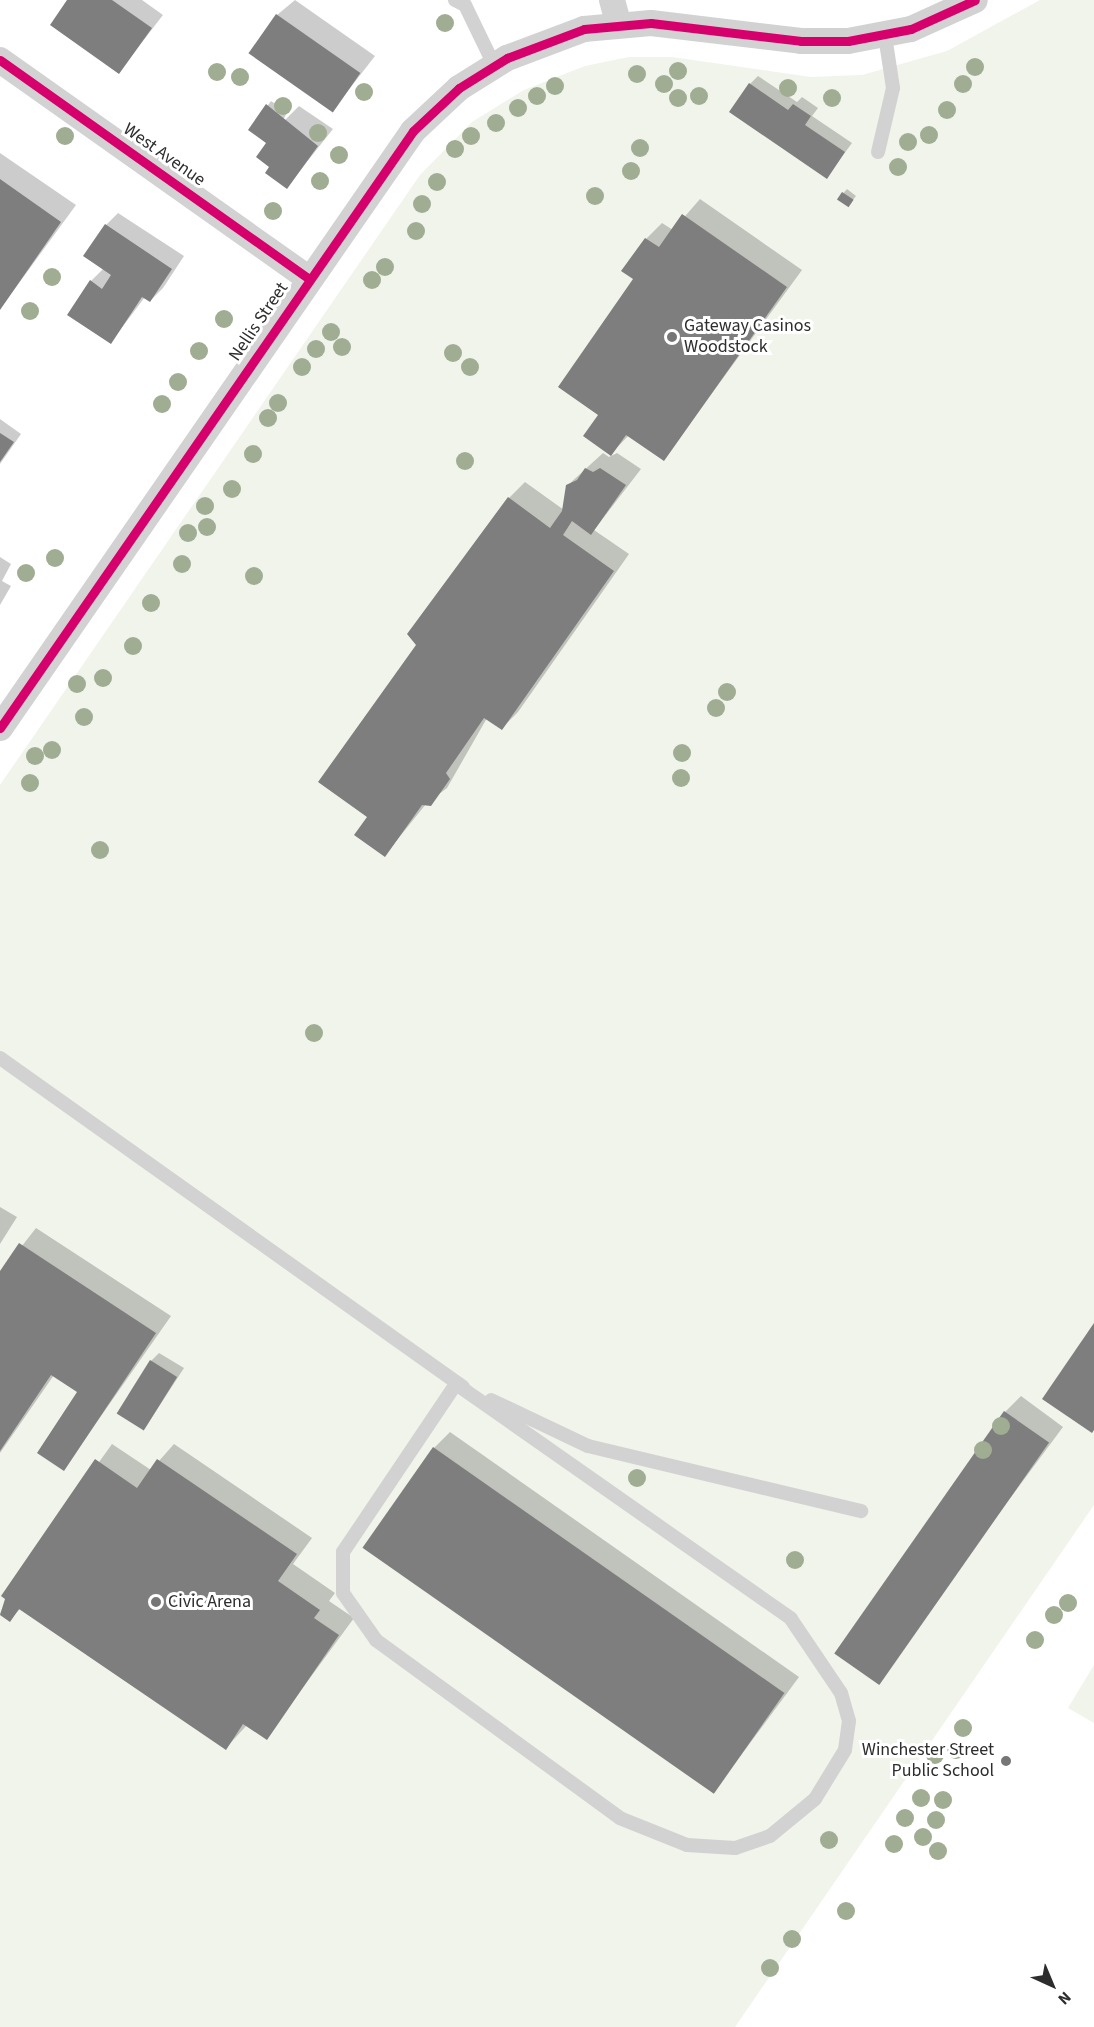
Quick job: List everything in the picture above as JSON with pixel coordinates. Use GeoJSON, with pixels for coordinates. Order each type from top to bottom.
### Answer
{"type":"FeatureCollection","features":[{"type":"Feature","properties":{"kind":"street"},"geometry":{"type":"LineString","coordinates":[[615,12],[801,41],[885,36],[942,18],[975,0]]}},
{"type":"Feature","properties":{"kind":"street","name":"Nellis Street"},"geometry":{"type":"LineString","coordinates":[[0,728],[308,278],[413,131],[494,65],[615,12]]}},
{"type":"Feature","properties":{"kind":"street","name":"West Avenue"},"geometry":{"type":"LineString","coordinates":[[0,60],[308,278]]}},
{"type":"Feature","properties":{"kind":"lane"},"geometry":{"type":"LineString","coordinates":[[461,2],[494,65]]}},
{"type":"Feature","properties":{"kind":"lane"},"geometry":{"type":"LineString","coordinates":[[878,152],[893,88],[885,36]]}},
{"type":"Feature","properties":{"kind":"lane"},"geometry":{"type":"LineString","coordinates":[[0,1058],[456,1384],[791,1619],[841,1694],[849,1721],[845,1750],[815,1799],[770,1836],[735,1848],[687,1845],[620,1818],[376,1640],[343,1593],[343,1552],[456,1384]]}},
{"type":"Feature","properties":{"kind":"lane"},"geometry":{"type":"LineString","coordinates":[[456,1384],[588,1446],[861,1511]]}},
{"type":"Feature","properties":{"kind":"shaded area"},"geometry":{"type":"Polygon","coordinates":[[[1040,0],[1094,0],[1094,1505],[735,2027],[0,2027],[0,785],[420,175],[472,122],[524,90],[585,66],[629,57],[672,57],[811,77],[862,75],[947,51],[1040,0]]]}},
{"type":"Feature","properties":{"kind":"shaded area"},"geometry":{"type":"Polygon","coordinates":[[[1094,1665],[1094,1723],[1068,1708],[1094,1665]]]}},
{"type":"Feature","properties":{"kind":"building"},"geometry":{"type":"Polygon","coordinates":[[[67,0],[112,0],[152,28],[119,74],[50,25],[67,0]]]}},
{"type":"Feature","properties":{"kind":"building"},"geometry":{"type":"Polygon","coordinates":[[[276,14],[360,73],[333,112],[248,53],[276,14]]]}},
{"type":"Feature","properties":{"kind":"building"},"geometry":{"type":"Polygon","coordinates":[[[749,83],[788,110],[793,104],[811,116],[805,125],[845,152],[827,179],[729,112],[749,83]]]}},
{"type":"Feature","properties":{"kind":"building"},"geometry":{"type":"Polygon","coordinates":[[[266,104],[318,146],[287,189],[265,173],[269,167],[256,157],[266,143],[248,130],[266,104]]]}},
{"type":"Feature","properties":{"kind":"building"},"geometry":{"type":"Polygon","coordinates":[[[0,179],[61,222],[0,310],[0,179]]]}},
{"type":"Feature","properties":{"kind":"building"},"geometry":{"type":"Polygon","coordinates":[[[842,192],[854,200],[849,207],[837,199],[842,192]]]}},
{"type":"Feature","properties":{"kind":"building","name":"Gateway Casinos Woodstock"},"geometry":{"type":"Polygon","coordinates":[[[682,214],[787,287],[664,461],[626,435],[611,456],[583,436],[598,415],[558,387],[633,279],[621,271],[645,238],[659,247],[682,214]]]}},
{"type":"Feature","properties":{"kind":"building"},"geometry":{"type":"Polygon","coordinates":[[[105,224],[172,269],[150,302],[142,297],[111,344],[67,315],[90,280],[102,289],[111,275],[83,256],[105,224]]]}},
{"type":"Feature","properties":{"kind":"building"},"geometry":{"type":"Polygon","coordinates":[[[0,433],[14,442],[0,462],[0,433]]]}},
{"type":"Feature","properties":{"kind":"building"},"geometry":{"type":"Polygon","coordinates":[[[585,468],[593,472],[600,468],[626,485],[591,535],[572,521],[563,535],[614,571],[502,730],[484,718],[446,773],[450,779],[431,806],[422,805],[385,857],[354,835],[367,817],[318,782],[416,645],[407,634],[508,497],[550,528],[562,511],[566,485],[577,480],[585,468]]]}},
{"type":"Feature","properties":{"kind":"building"},"geometry":{"type":"Polygon","coordinates":[[[19,1243],[156,1333],[64,1471],[37,1453],[77,1392],[51,1375],[0,1451],[0,1271],[19,1243]]]}},
{"type":"Feature","properties":{"kind":"building"},"geometry":{"type":"Polygon","coordinates":[[[1094,1323],[1094,1430],[1092,1433],[1042,1399],[1094,1323]]]}},
{"type":"Feature","properties":{"kind":"building"},"geometry":{"type":"Polygon","coordinates":[[[150,1360],[177,1377],[144,1430],[117,1413],[150,1360]]]}},
{"type":"Feature","properties":{"kind":"building"},"geometry":{"type":"Polygon","coordinates":[[[1004,1411],[1049,1443],[879,1685],[834,1653],[1004,1411]]]}},
{"type":"Feature","properties":{"kind":"building"},"geometry":{"type":"Polygon","coordinates":[[[433,1447],[784,1693],[714,1794],[362,1548],[433,1447]]]}},
{"type":"Feature","properties":{"kind":"building","name":"Civic Arena"},"geometry":{"type":"Polygon","coordinates":[[[95,1459],[137,1488],[157,1459],[297,1554],[278,1581],[320,1610],[314,1618],[339,1635],[267,1740],[243,1724],[226,1750],[19,1609],[10,1622],[0,1615],[5,1599],[1,1596],[95,1459]]]}},
{"type":"Feature","properties":{"kind":"cycle path"},"geometry":{"type":"LineString","coordinates":[[0,728],[413,131],[459,88],[507,58],[584,29],[651,23],[801,41],[848,41],[911,29],[975,0]]}},
{"type":"Feature","properties":{"kind":"cycle path"},"geometry":{"type":"LineString","coordinates":[[0,60],[308,278]]}},
{"type":"Feature","properties":{"kind":"place","name":"Gateway Casinos Woodstock"},"geometry":{"type":"Point","coordinates":[672,337]}},
{"type":"Feature","properties":{"kind":"place","name":"Civic Arena"},"geometry":{"type":"Point","coordinates":[156,1602]}},
{"type":"Feature","properties":{"kind":"place","name":"Winchester Street Public School"},"geometry":{"type":"Point","coordinates":[1006,1761]}}]}
